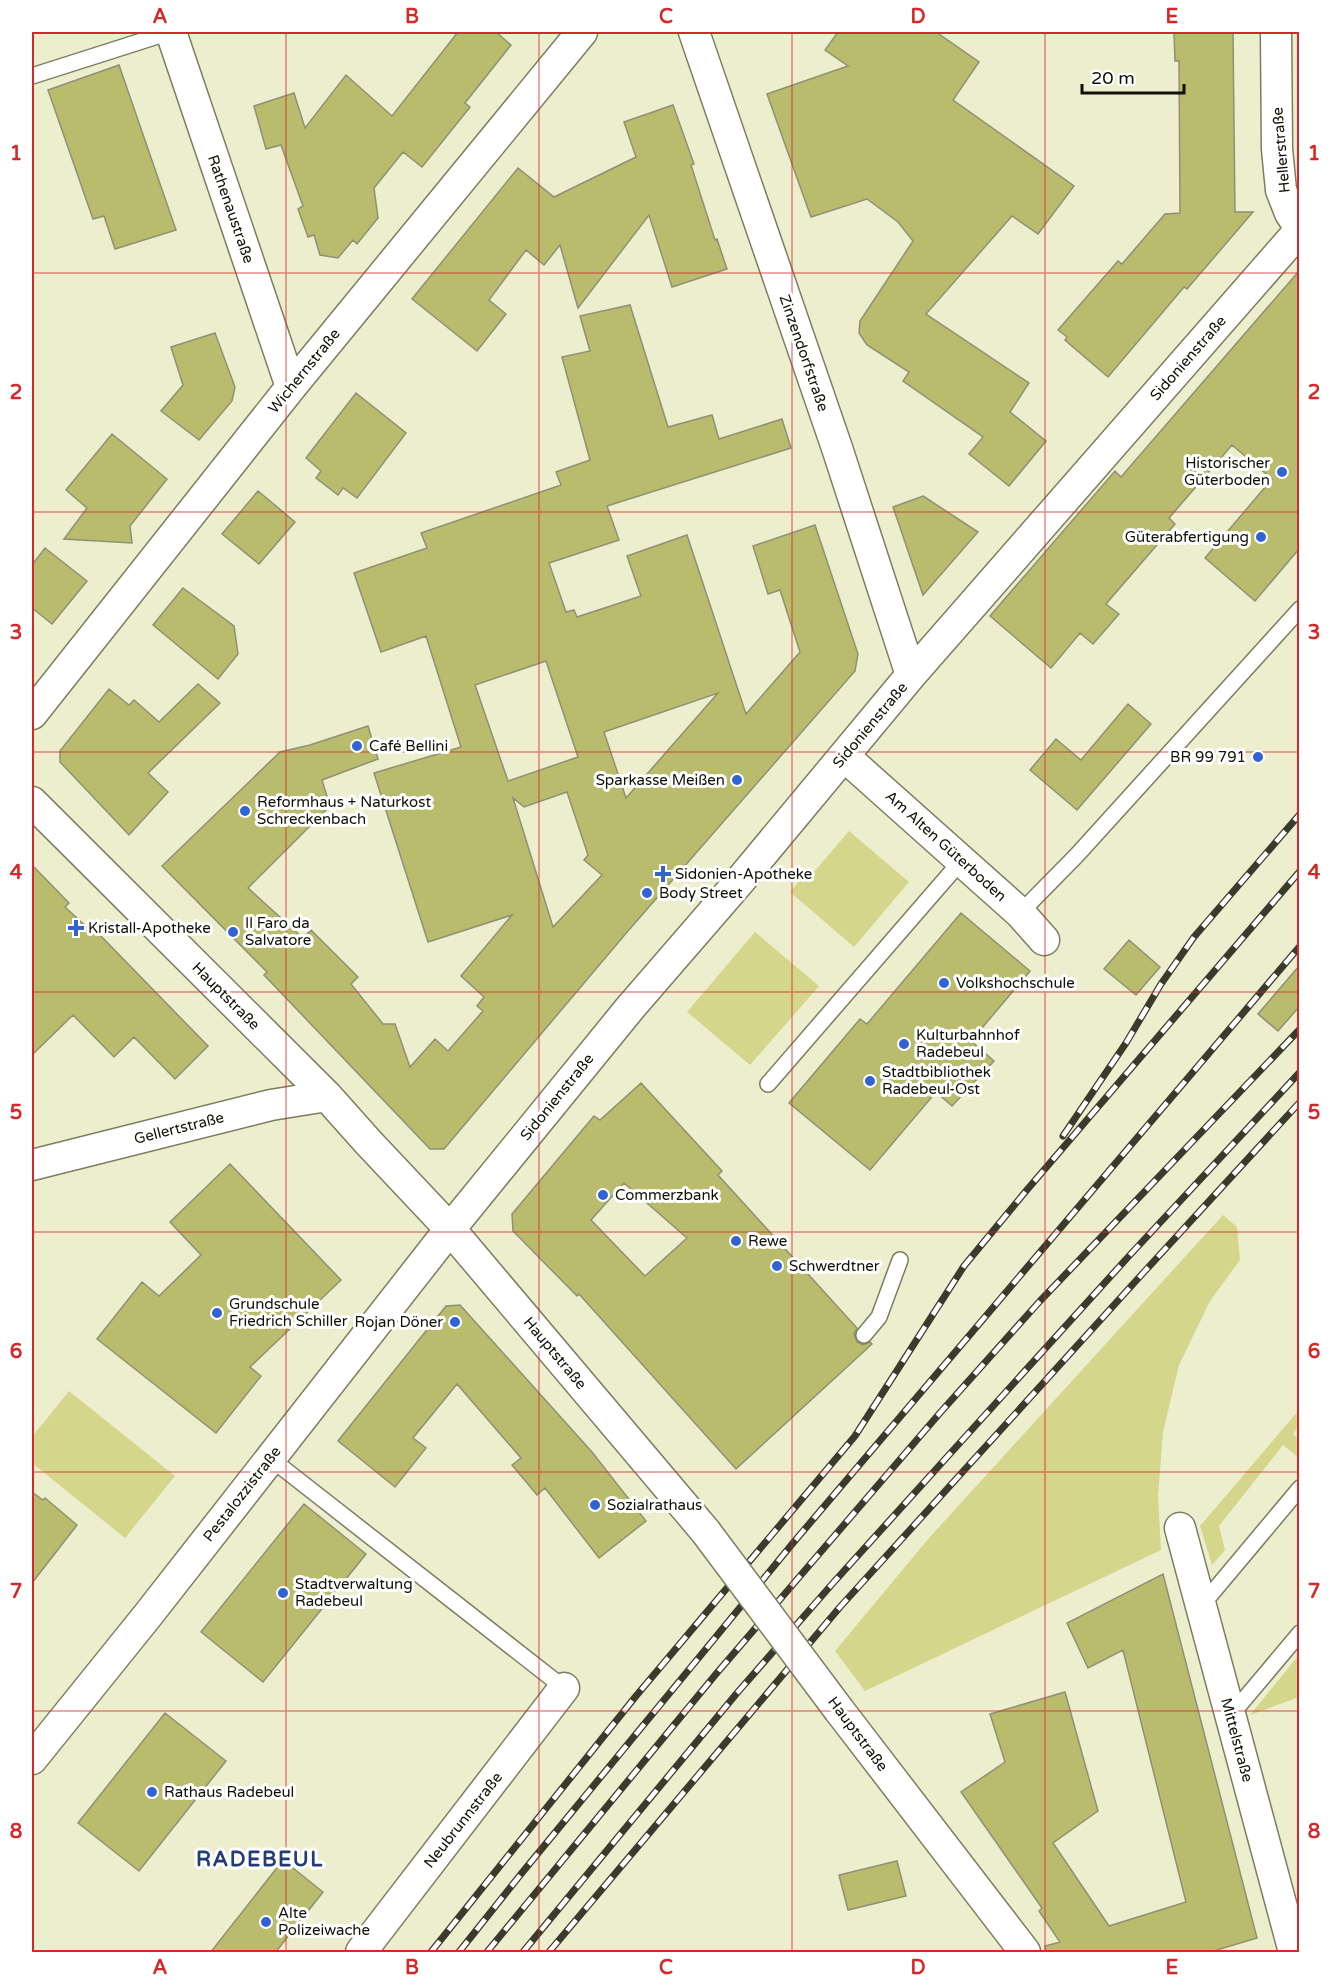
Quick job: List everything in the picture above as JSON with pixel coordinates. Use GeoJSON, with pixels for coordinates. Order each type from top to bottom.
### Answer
{"type":"FeatureCollection","features":[{"type":"Feature","properties":{"kind":"street","name":"Rathenaustraße"},"geometry":{"type":"LineString","coordinates":[[170,32],[291,387]]}},
{"type":"Feature","properties":{"kind":"street","name":"Wichernstraße"},"geometry":{"type":"LineString","coordinates":[[32,714],[291,387],[582,32]]}},
{"type":"Feature","properties":{"kind":"street","name":"Zinzendorfstraße"},"geometry":{"type":"LineString","coordinates":[[694,32],[837,448],[911,675]]}},
{"type":"Feature","properties":{"kind":"street","name":"Hellerstraße"},"geometry":{"type":"LineString","coordinates":[[1276,32],[1277,149],[1281,190],[1299,229]]}},
{"type":"Feature","properties":{"kind":"street","name":"Sidonienstraße"},"geometry":{"type":"LineString","coordinates":[[450,1229],[624,1016],[911,675],[1299,229]]}},
{"type":"Feature","properties":{"kind":"street","name":"Am Alten Güterboden"},"geometry":{"type":"LineString","coordinates":[[844,756],[1020,913],[1044,940]]}},
{"type":"Feature","properties":{"kind":"street","name":"Hauptstraße"},"geometry":{"type":"LineString","coordinates":[[32,802],[327,1095],[450,1229],[706,1532],[1025,1953]]}},
{"type":"Feature","properties":{"kind":"street","name":"Gellertstraße"},"geometry":{"type":"LineString","coordinates":[[32,1166],[271,1105],[327,1095]]}},
{"type":"Feature","properties":{"kind":"street","name":"Pestalozzistraße"},"geometry":{"type":"LineString","coordinates":[[32,1759],[148,1615],[450,1229]]}},
{"type":"Feature","properties":{"kind":"street","name":"Mittelstraße"},"geometry":{"type":"LineString","coordinates":[[1180,1528],[1294,1953]]}},
{"type":"Feature","properties":{"kind":"street","name":"Neubrunnstraße"},"geometry":{"type":"LineString","coordinates":[[361,1953],[564,1688]]}},
{"type":"Feature","properties":{"kind":"lane"},"geometry":{"type":"LineString","coordinates":[[32,76],[170,32]]}},
{"type":"Feature","properties":{"kind":"lane"},"geometry":{"type":"LineString","coordinates":[[1020,913],[1065,868],[1299,609]]}},
{"type":"Feature","properties":{"kind":"lane"},"geometry":{"type":"LineString","coordinates":[[768,1084],[962,860]]}},
{"type":"Feature","properties":{"kind":"lane"},"geometry":{"type":"LineString","coordinates":[[864,1335],[879,1317],[900,1260]]}},
{"type":"Feature","properties":{"kind":"lane"},"geometry":{"type":"LineString","coordinates":[[270,1458],[564,1688]]}},
{"type":"Feature","properties":{"kind":"lane"},"geometry":{"type":"LineString","coordinates":[[1202,1605],[1299,1488]]}},
{"type":"Feature","properties":{"kind":"lane"},"geometry":{"type":"LineString","coordinates":[[1231,1715],[1299,1633]]}},
{"type":"Feature","properties":{"kind":"green space"},"geometry":{"type":"Polygon","coordinates":[[[849,831],[909,882],[854,947],[790,892],[810,868],[814,872],[849,831]]]}},
{"type":"Feature","properties":{"kind":"green space"},"geometry":{"type":"Polygon","coordinates":[[[755,932],[819,986],[750,1065],[687,1012],[755,932]]]}},
{"type":"Feature","properties":{"kind":"green space"},"geometry":{"type":"Polygon","coordinates":[[[1223,1215],[1237,1227],[1240,1260],[1210,1301],[1179,1365],[1163,1432],[1158,1496],[1161,1550],[865,1691],[835,1651],[929,1538],[1223,1215]]]}},
{"type":"Feature","properties":{"kind":"green space"},"geometry":{"type":"Polygon","coordinates":[[[69,1391],[175,1476],[125,1538],[32,1463],[32,1437],[69,1391]]]}},
{"type":"Feature","properties":{"kind":"green space"},"geometry":{"type":"Polygon","coordinates":[[[1299,1410],[1299,1426],[1293,1434],[1299,1440],[1299,1458],[1283,1445],[1219,1526],[1225,1550],[1212,1565],[1200,1526],[1299,1410]]]}},
{"type":"Feature","properties":{"kind":"green space"},"geometry":{"type":"Polygon","coordinates":[[[1298,1656],[1300,1658],[1299,1697],[1250,1715],[1298,1656]]]}},
{"type":"Feature","properties":{"kind":"building"},"geometry":{"type":"Polygon","coordinates":[[[458,32],[496,32],[511,45],[465,103],[470,107],[422,167],[403,152],[374,188],[378,218],[357,244],[353,240],[338,258],[320,255],[314,235],[308,237],[298,209],[303,206],[281,145],[266,149],[254,106],[294,93],[305,128],[346,75],[392,116],[458,32]]]}},
{"type":"Feature","properties":{"kind":"building"},"geometry":{"type":"Polygon","coordinates":[[[838,32],[936,32],[979,62],[953,100],[1074,186],[1038,234],[1012,216],[926,314],[1029,383],[1010,412],[1046,441],[1009,486],[969,454],[983,437],[903,381],[909,372],[867,345],[859,333],[860,321],[913,241],[898,222],[867,199],[811,217],[767,94],[848,66],[825,50],[838,32]]]}},
{"type":"Feature","properties":{"kind":"building"},"geometry":{"type":"Polygon","coordinates":[[[1174,32],[1233,32],[1235,212],[1253,212],[1187,289],[1184,287],[1108,377],[1065,340],[1067,337],[1058,330],[1118,261],[1122,264],[1165,214],[1180,213],[1179,61],[1175,61],[1174,32]]]}},
{"type":"Feature","properties":{"kind":"building"},"geometry":{"type":"Polygon","coordinates":[[[119,65],[176,230],[115,249],[104,216],[93,219],[48,90],[119,65]]]}},
{"type":"Feature","properties":{"kind":"building"},"geometry":{"type":"Polygon","coordinates":[[[673,105],[694,164],[691,165],[715,240],[717,239],[727,269],[672,287],[649,215],[578,308],[560,245],[544,265],[526,250],[489,300],[506,314],[477,351],[412,299],[518,168],[554,197],[636,157],[624,122],[673,105]]]}},
{"type":"Feature","properties":{"kind":"building"},"geometry":{"type":"Polygon","coordinates":[[[1299,271],[1299,549],[1255,601],[1205,558],[1272,479],[1232,445],[1169,518],[1175,524],[1106,604],[1119,614],[1093,644],[1080,633],[1051,668],[990,616],[1115,471],[1121,477],[1299,271]]]}},
{"type":"Feature","properties":{"kind":"building"},"geometry":{"type":"Polygon","coordinates":[[[630,305],[668,427],[712,415],[719,439],[782,419],[791,448],[607,506],[619,540],[549,563],[566,612],[574,610],[577,617],[641,596],[627,556],[687,535],[746,714],[800,652],[780,590],[768,594],[753,546],[815,525],[858,654],[855,671],[628,931],[444,1149],[430,1149],[264,975],[267,972],[162,866],[280,752],[368,726],[378,759],[322,780],[330,806],[248,888],[303,938],[311,930],[358,977],[351,984],[383,1024],[395,1024],[410,1067],[435,1039],[448,1051],[483,1011],[477,1006],[484,997],[461,976],[512,915],[428,942],[374,773],[461,747],[426,636],[381,652],[354,573],[427,548],[421,533],[561,485],[556,472],[590,460],[562,357],[590,351],[580,316],[630,305]],[[546,661],[475,685],[508,781],[578,757],[546,661]],[[718,693],[604,732],[626,798],[718,693]],[[567,792],[524,807],[513,798],[553,927],[602,875],[584,860],[588,855],[567,792]]]}},
{"type":"Feature","properties":{"kind":"building"},"geometry":{"type":"Polygon","coordinates":[[[215,333],[235,387],[232,401],[199,440],[161,411],[183,385],[171,347],[215,333]]]}},
{"type":"Feature","properties":{"kind":"building"},"geometry":{"type":"Polygon","coordinates":[[[356,393],[406,433],[357,498],[343,488],[338,495],[316,478],[321,471],[306,458],[356,393]]]}},
{"type":"Feature","properties":{"kind":"building"},"geometry":{"type":"Polygon","coordinates":[[[112,434],[167,479],[130,526],[132,543],[64,539],[87,508],[66,490],[112,434]]]}},
{"type":"Feature","properties":{"kind":"building"},"geometry":{"type":"Polygon","coordinates":[[[258,491],[295,522],[259,564],[222,534],[258,491]]]}},
{"type":"Feature","properties":{"kind":"building"},"geometry":{"type":"Polygon","coordinates":[[[923,496],[978,532],[923,595],[893,507],[923,496]]]}},
{"type":"Feature","properties":{"kind":"building"},"geometry":{"type":"Polygon","coordinates":[[[45,548],[87,581],[52,624],[32,608],[32,565],[45,548]]]}},
{"type":"Feature","properties":{"kind":"building"},"geometry":{"type":"Polygon","coordinates":[[[183,588],[234,626],[238,654],[218,679],[153,625],[183,588]]]}},
{"type":"Feature","properties":{"kind":"building"},"geometry":{"type":"Polygon","coordinates":[[[198,684],[220,703],[148,773],[168,792],[129,835],[60,762],[60,751],[109,689],[129,705],[134,700],[159,722],[198,684]]]}},
{"type":"Feature","properties":{"kind":"building"},"geometry":{"type":"Polygon","coordinates":[[[1128,704],[1151,724],[1077,810],[1030,770],[1056,739],[1081,760],[1128,704]]]}},
{"type":"Feature","properties":{"kind":"building"},"geometry":{"type":"Polygon","coordinates":[[[32,865],[69,903],[65,907],[93,933],[95,930],[208,1046],[175,1079],[134,1037],[114,1057],[73,1015],[32,1055],[32,865]]]}},
{"type":"Feature","properties":{"kind":"building","name":"Kulturbahnhof Radebeul"},"geometry":{"type":"Polygon","coordinates":[[[961,913],[1030,971],[971,1041],[994,1061],[952,1106],[936,1092],[870,1170],[789,1103],[860,1019],[867,1024],[961,913]]]}},
{"type":"Feature","properties":{"kind":"building"},"geometry":{"type":"Polygon","coordinates":[[[1129,940],[1160,967],[1136,995],[1104,969],[1129,940]]]}},
{"type":"Feature","properties":{"kind":"building"},"geometry":{"type":"Polygon","coordinates":[[[1299,966],[1299,1007],[1278,1031],[1258,1014],[1299,966]]]}},
{"type":"Feature","properties":{"kind":"building"},"geometry":{"type":"Polygon","coordinates":[[[641,1083],[722,1171],[718,1175],[857,1328],[854,1334],[857,1342],[863,1345],[870,1342],[872,1344],[736,1469],[579,1294],[577,1296],[513,1231],[512,1214],[594,1116],[600,1120],[641,1083]],[[624,1183],[591,1220],[645,1276],[687,1238],[624,1183]]]}},
{"type":"Feature","properties":{"kind":"building"},"geometry":{"type":"Polygon","coordinates":[[[230,1164],[341,1280],[250,1367],[261,1376],[216,1433],[97,1339],[142,1282],[159,1296],[201,1255],[170,1222],[230,1164]]]}},
{"type":"Feature","properties":{"kind":"building"},"geometry":{"type":"Polygon","coordinates":[[[460,1305],[592,1452],[646,1521],[599,1558],[545,1488],[537,1495],[512,1465],[521,1458],[457,1384],[413,1438],[426,1448],[395,1487],[338,1441],[446,1306],[460,1305]]]}},
{"type":"Feature","properties":{"kind":"building"},"geometry":{"type":"Polygon","coordinates":[[[32,1492],[43,1500],[45,1498],[77,1525],[32,1583],[32,1492]]]}},
{"type":"Feature","properties":{"kind":"building","name":"Stadtverwaltung Radebeul"},"geometry":{"type":"Polygon","coordinates":[[[304,1504],[366,1554],[263,1682],[201,1632],[304,1504]]]}},
{"type":"Feature","properties":{"kind":"building"},"geometry":{"type":"Polygon","coordinates":[[[1163,1574],[1257,1938],[1207,1953],[1046,1953],[1045,1946],[1060,1942],[1039,1911],[1042,1908],[961,1792],[1005,1762],[990,1714],[1065,1692],[1098,1811],[1053,1843],[1109,1926],[1186,1902],[1123,1650],[1088,1668],[1067,1623],[1163,1574]]]}},
{"type":"Feature","properties":{"kind":"building","name":"Rathaus Radebeul"},"geometry":{"type":"Polygon","coordinates":[[[165,1713],[226,1761],[139,1871],[78,1823],[165,1713]]]}},
{"type":"Feature","properties":{"kind":"building","name":"Alte Polizeiwache"},"geometry":{"type":"Polygon","coordinates":[[[283,1860],[323,1892],[275,1953],[210,1953],[283,1860]]]}},
{"type":"Feature","properties":{"kind":"building"},"geometry":{"type":"Polygon","coordinates":[[[897,1861],[906,1896],[848,1910],[839,1875],[897,1861]]]}},
{"type":"Feature","properties":{"kind":"railway"},"geometry":{"type":"LineString","coordinates":[[1063,1136],[1194,937],[1300,814]]}},
{"type":"Feature","properties":{"kind":"railway"},"geometry":{"type":"LineString","coordinates":[[431,1952],[636,1696],[855,1436],[964,1266],[1300,871]]}},
{"type":"Feature","properties":{"kind":"railway"},"geometry":{"type":"LineString","coordinates":[[459,1952],[793,1543],[1300,946]]}},
{"type":"Feature","properties":{"kind":"railway"},"geometry":{"type":"LineString","coordinates":[[487,1952],[716,1674],[939,1414],[1040,1301],[1300,1029]]}},
{"type":"Feature","properties":{"kind":"railway"},"geometry":{"type":"LineString","coordinates":[[523,1952],[737,1693],[833,1583],[1129,1256],[1300,1072]]}},
{"type":"Feature","properties":{"kind":"railway"},"geometry":{"type":"LineString","coordinates":[[549,1952],[840,1607],[1300,1102]]}},
{"type":"Feature","properties":{"kind":"place","name":"Historischer Güterboden"},"geometry":{"type":"Point","coordinates":[1282,472]}},
{"type":"Feature","properties":{"kind":"place","name":"Güterabfertigung"},"geometry":{"type":"Point","coordinates":[1261,537]}},
{"type":"Feature","properties":{"kind":"place","name":"Café Bellini"},"geometry":{"type":"Point","coordinates":[357,746]}},
{"type":"Feature","properties":{"kind":"place","name":"BR 99 791"},"geometry":{"type":"Point","coordinates":[1258,757]}},
{"type":"Feature","properties":{"kind":"place","name":"Sparkasse Meißen"},"geometry":{"type":"Point","coordinates":[737,780]}},
{"type":"Feature","properties":{"kind":"place","name":"Reformhaus + Naturkost Schreckenbach"},"geometry":{"type":"Point","coordinates":[245,811]}},
{"type":"Feature","properties":{"kind":"place","name":"Sidonien-Apotheke"},"geometry":{"type":"Point","coordinates":[663,874]}},
{"type":"Feature","properties":{"kind":"place","name":"Body Street"},"geometry":{"type":"Point","coordinates":[647,893]}},
{"type":"Feature","properties":{"kind":"place","name":"Kristall-Apotheke"},"geometry":{"type":"Point","coordinates":[76,928]}},
{"type":"Feature","properties":{"kind":"place","name":"Il Faro da Salvatore"},"geometry":{"type":"Point","coordinates":[233,932]}},
{"type":"Feature","properties":{"kind":"place","name":"Volkshochschule"},"geometry":{"type":"Point","coordinates":[944,983]}},
{"type":"Feature","properties":{"kind":"place","name":"Kulturbahnhof Radebeul"},"geometry":{"type":"Point","coordinates":[904,1044]}},
{"type":"Feature","properties":{"kind":"place","name":"Stadtbibliothek Radebeul-Ost"},"geometry":{"type":"Point","coordinates":[870,1081]}},
{"type":"Feature","properties":{"kind":"place","name":"Commerzbank"},"geometry":{"type":"Point","coordinates":[603,1195]}},
{"type":"Feature","properties":{"kind":"place","name":"Rewe"},"geometry":{"type":"Point","coordinates":[736,1241]}},
{"type":"Feature","properties":{"kind":"place","name":"Schwerdtner"},"geometry":{"type":"Point","coordinates":[777,1266]}},
{"type":"Feature","properties":{"kind":"place","name":"Grundschule Friedrich Schiller"},"geometry":{"type":"Point","coordinates":[217,1313]}},
{"type":"Feature","properties":{"kind":"place","name":"Rojan Döner"},"geometry":{"type":"Point","coordinates":[455,1322]}},
{"type":"Feature","properties":{"kind":"place","name":"Sozialrathaus"},"geometry":{"type":"Point","coordinates":[595,1505]}},
{"type":"Feature","properties":{"kind":"place","name":"Stadtverwaltung Radebeul"},"geometry":{"type":"Point","coordinates":[283,1593]}},
{"type":"Feature","properties":{"kind":"place","name":"Rathaus Radebeul"},"geometry":{"type":"Point","coordinates":[152,1792]}},
{"type":"Feature","properties":{"kind":"place","name":"Alte Polizeiwache"},"geometry":{"type":"Point","coordinates":[266,1922]}},
{"type":"Feature","properties":{"kind":"district","name":"RADEBEUL"},"geometry":{"type":"Point","coordinates":[260,1859]}}]}
